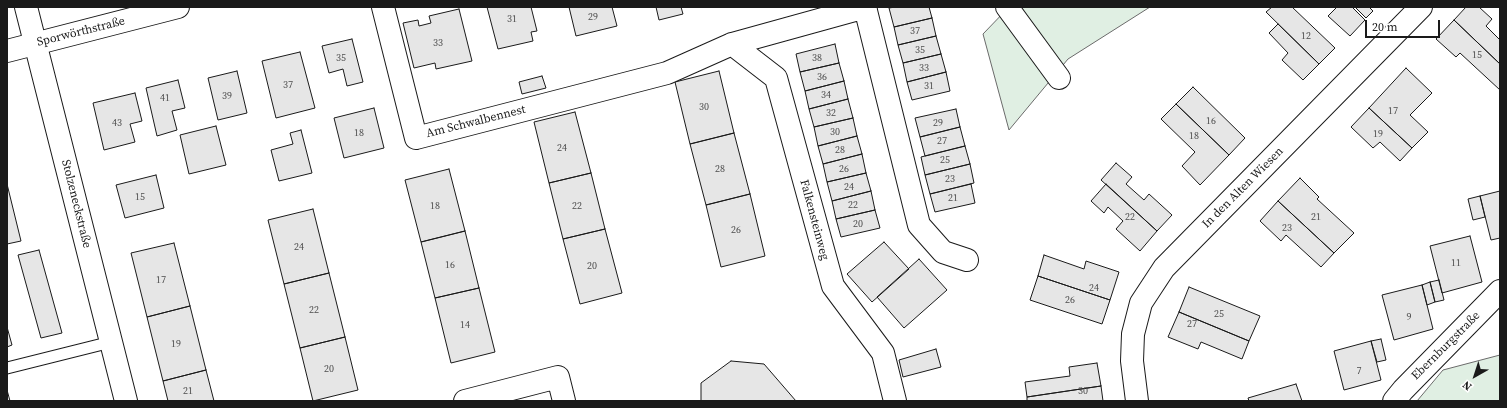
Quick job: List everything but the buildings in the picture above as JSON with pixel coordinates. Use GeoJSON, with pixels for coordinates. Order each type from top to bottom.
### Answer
{"type":"FeatureCollection","features":[{"type":"Feature","properties":{"kind":"street","name":"Stolzeneckstraße"},"geometry":{"type":"LineString","coordinates":[[26,7],[126,401]]}},
{"type":"Feature","properties":{"kind":"street","name":"Sporwörthstraße"},"geometry":{"type":"LineString","coordinates":[[7,51],[178,7]]}},
{"type":"Feature","properties":{"kind":"street","name":"Am Schwalbennest"},"geometry":{"type":"LineString","coordinates":[[383,7],[416,138],[667,73],[732,44]]}},
{"type":"Feature","properties":{"kind":"street"},"geometry":{"type":"LineString","coordinates":[[732,44],[865,7],[919,225],[943,252],[967,260]]}},
{"type":"Feature","properties":{"kind":"street"},"geometry":{"type":"LineString","coordinates":[[1007,7],[1059,78]]}},
{"type":"Feature","properties":{"kind":"street","name":"In den Alten Wiesen"},"geometry":{"type":"LineString","coordinates":[[1137,401],[1132,361],[1133,334],[1141,303],[1164,268],[1420,7]]}},
{"type":"Feature","properties":{"kind":"street","name":"Falkensteinweg"},"geometry":{"type":"LineString","coordinates":[[732,44],[776,78],[833,286],[883,353],[895,401]]}},
{"type":"Feature","properties":{"kind":"street","name":"Ebernburgstraße"},"geometry":{"type":"LineString","coordinates":[[1394,401],[1403,390],[1500,292]]}},
{"type":"Feature","properties":{"kind":"street"},"geometry":{"type":"LineString","coordinates":[[465,401],[558,377],[564,401]]}},
{"type":"Feature","properties":{"kind":"lane"},"geometry":{"type":"LineString","coordinates":[[7,368],[111,342]]}},
{"type":"Feature","properties":{"kind":"green space"},"geometry":{"type":"Polygon","coordinates":[[[1009,7],[1150,7],[1068,59],[1009,130],[983,34],[1009,7]]]}},
{"type":"Feature","properties":{"kind":"green space"},"geometry":{"type":"Polygon","coordinates":[[[1500,355],[1500,401],[1417,401],[1443,370],[1500,355]]]}}]}
